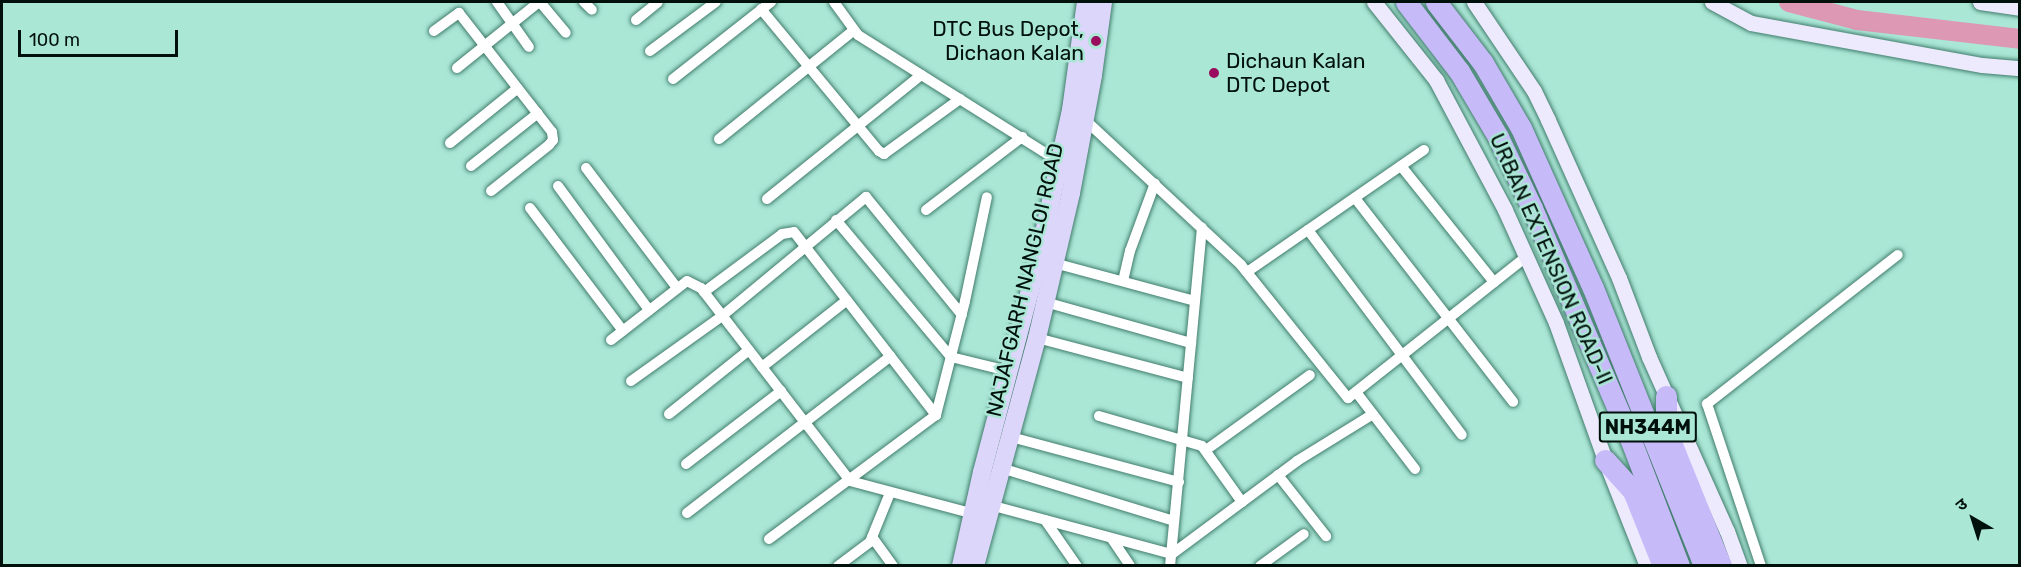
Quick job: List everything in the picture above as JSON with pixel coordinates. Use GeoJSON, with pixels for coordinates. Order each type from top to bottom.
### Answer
{"type":"FeatureCollection","features":[{"type":"Feature","properties":{"kind":"highway","name":"URBAN EXTENSION ROAD-II"},"geometry":{"type":"LineString","coordinates":[[1406,2],[1459,71],[1498,137],[1532,208],[1623,422],[1680,566]]}},
{"type":"Feature","properties":{"kind":"highway","name":"URBAN EXTENSION ROAD-II"},"geometry":{"type":"LineString","coordinates":[[1436,2],[1483,63],[1521,128],[1554,197],[1704,566]]}},
{"type":"Feature","properties":{"kind":"highway"},"geometry":{"type":"LineString","coordinates":[[1666,396],[1666,430],[1721,566]]}},
{"type":"Feature","properties":{"kind":"highway"},"geometry":{"type":"LineString","coordinates":[[1605,460],[1633,491],[1663,566]]}},
{"type":"Feature","properties":{"kind":"main road"},"geometry":{"type":"LineString","coordinates":[[1078,115],[1086,2]]}},
{"type":"Feature","properties":{"kind":"main road","name":"NAJAFGARH NANGLOI ROAD"},"geometry":{"type":"LineString","coordinates":[[975,566],[983,512],[1011,437],[1037,338],[1054,263],[1068,165],[1103,2]]}},
{"type":"Feature","properties":{"kind":"main road"},"geometry":{"type":"LineString","coordinates":[[961,566],[983,512],[1008,371],[1038,260],[1068,165]]}},
{"type":"Feature","properties":{"kind":"street"},"geometry":{"type":"LineString","coordinates":[[496,2],[529,47]]}},
{"type":"Feature","properties":{"kind":"street"},"geometry":{"type":"LineString","coordinates":[[457,68],[540,2],[566,33]]}},
{"type":"Feature","properties":{"kind":"street"},"geometry":{"type":"LineString","coordinates":[[636,20],[658,2]]}},
{"type":"Feature","properties":{"kind":"street"},"geometry":{"type":"LineString","coordinates":[[650,51],[716,2]]}},
{"type":"Feature","properties":{"kind":"street"},"geometry":{"type":"LineString","coordinates":[[834,2],[853,31],[1068,165]]}},
{"type":"Feature","properties":{"kind":"street"},"geometry":{"type":"LineString","coordinates":[[1374,2],[1436,80],[1526,257],[1556,323],[1605,460],[1647,566]]}},
{"type":"Feature","properties":{"kind":"street"},"geometry":{"type":"LineString","coordinates":[[1474,2],[1539,101],[1619,278],[1666,396],[1727,531],[1740,566]]}},
{"type":"Feature","properties":{"kind":"street"},"geometry":{"type":"LineString","coordinates":[[1712,2],[1751,22],[1982,65],[2019,68]]}},
{"type":"Feature","properties":{"kind":"street"},"geometry":{"type":"LineString","coordinates":[[1980,2],[2012,5]]}},
{"type":"Feature","properties":{"kind":"street"},"geometry":{"type":"LineString","coordinates":[[673,79],[766,5],[809,67],[884,154],[960,99]]}},
{"type":"Feature","properties":{"kind":"street"},"geometry":{"type":"LineString","coordinates":[[435,31],[459,13],[552,132],[553,140],[491,191]]}},
{"type":"Feature","properties":{"kind":"street"},"geometry":{"type":"LineString","coordinates":[[719,139],[853,31]]}},
{"type":"Feature","properties":{"kind":"street"},"geometry":{"type":"LineString","coordinates":[[767,199],[921,75]]}},
{"type":"Feature","properties":{"kind":"street"},"geometry":{"type":"LineString","coordinates":[[450,143],[518,88]]}},
{"type":"Feature","properties":{"kind":"street"},"geometry":{"type":"LineString","coordinates":[[471,166],[538,113]]}},
{"type":"Feature","properties":{"kind":"street"},"geometry":{"type":"LineString","coordinates":[[1078,115],[1155,183],[1247,272],[1345,396],[1352,397],[1400,356],[1526,257]]}},
{"type":"Feature","properties":{"kind":"street"},"geometry":{"type":"LineString","coordinates":[[926,210],[1022,137]]}},
{"type":"Feature","properties":{"kind":"street"},"geometry":{"type":"LineString","coordinates":[[1247,272],[1424,150]]}},
{"type":"Feature","properties":{"kind":"street"},"geometry":{"type":"LineString","coordinates":[[1401,166],[1494,282]]}},
{"type":"Feature","properties":{"kind":"street"},"geometry":{"type":"LineString","coordinates":[[586,168],[677,288]]}},
{"type":"Feature","properties":{"kind":"street"},"geometry":{"type":"LineString","coordinates":[[1123,281],[1130,251],[1155,183]]}},
{"type":"Feature","properties":{"kind":"street"},"geometry":{"type":"LineString","coordinates":[[558,186],[649,310]]}},
{"type":"Feature","properties":{"kind":"street"},"geometry":{"type":"LineString","coordinates":[[631,381],[722,316],[862,198],[869,197],[962,315]]}},
{"type":"Feature","properties":{"kind":"street"},"geometry":{"type":"LineString","coordinates":[[769,539],[936,415],[962,315],[987,197]]}},
{"type":"Feature","properties":{"kind":"street"},"geometry":{"type":"LineString","coordinates":[[1355,198],[1513,402]]}},
{"type":"Feature","properties":{"kind":"street"},"geometry":{"type":"LineString","coordinates":[[530,208],[623,331]]}},
{"type":"Feature","properties":{"kind":"street"},"geometry":{"type":"LineString","coordinates":[[836,220],[951,357],[1008,371]]}},
{"type":"Feature","properties":{"kind":"street"},"geometry":{"type":"LineString","coordinates":[[1171,560],[1202,228]]}},
{"type":"Feature","properties":{"kind":"street"},"geometry":{"type":"LineString","coordinates":[[1308,230],[1400,356],[1462,435]]}},
{"type":"Feature","properties":{"kind":"street"},"geometry":{"type":"LineString","coordinates":[[704,292],[788,231],[794,232],[936,415]]}},
{"type":"Feature","properties":{"kind":"street"},"geometry":{"type":"LineString","coordinates":[[1761,566],[1707,404],[1898,255]]}},
{"type":"Feature","properties":{"kind":"street"},"geometry":{"type":"LineString","coordinates":[[1054,263],[1195,301]]}},
{"type":"Feature","properties":{"kind":"street"},"geometry":{"type":"LineString","coordinates":[[610,340],[687,281],[704,292],[850,481],[890,493],[983,512],[1045,520],[1112,539],[1171,560]]}},
{"type":"Feature","properties":{"kind":"street"},"geometry":{"type":"LineString","coordinates":[[762,367],[847,300]]}},
{"type":"Feature","properties":{"kind":"street"},"geometry":{"type":"LineString","coordinates":[[1045,302],[1191,343]]}},
{"type":"Feature","properties":{"kind":"street"},"geometry":{"type":"LineString","coordinates":[[1037,338],[1188,378]]}},
{"type":"Feature","properties":{"kind":"street"},"geometry":{"type":"LineString","coordinates":[[669,414],[748,350]]}},
{"type":"Feature","properties":{"kind":"street"},"geometry":{"type":"LineString","coordinates":[[687,513],[807,423],[891,356]]}},
{"type":"Feature","properties":{"kind":"street"},"geometry":{"type":"LineString","coordinates":[[1206,450],[1310,375]]}},
{"type":"Feature","properties":{"kind":"street"},"geometry":{"type":"LineString","coordinates":[[686,464],[781,391]]}},
{"type":"Feature","properties":{"kind":"street"},"geometry":{"type":"LineString","coordinates":[[1356,392],[1415,469]]}},
{"type":"Feature","properties":{"kind":"street"},"geometry":{"type":"LineString","coordinates":[[1171,560],[1278,475],[1372,414]]}},
{"type":"Feature","properties":{"kind":"street"},"geometry":{"type":"LineString","coordinates":[[1100,416],[1199,444],[1206,450],[1242,502]]}},
{"type":"Feature","properties":{"kind":"street"},"geometry":{"type":"LineString","coordinates":[[1011,437],[1179,482]]}},
{"type":"Feature","properties":{"kind":"street"},"geometry":{"type":"LineString","coordinates":[[1001,468],[1174,521]]}},
{"type":"Feature","properties":{"kind":"street"},"geometry":{"type":"LineString","coordinates":[[1278,475],[1326,536]]}},
{"type":"Feature","properties":{"kind":"street"},"geometry":{"type":"LineString","coordinates":[[838,566],[867,545],[890,493]]}},
{"type":"Feature","properties":{"kind":"street"},"geometry":{"type":"LineString","coordinates":[[1045,520],[1077,566]]}},
{"type":"Feature","properties":{"kind":"street"},"geometry":{"type":"LineString","coordinates":[[1260,566],[1304,534]]}},
{"type":"Feature","properties":{"kind":"street"},"geometry":{"type":"LineString","coordinates":[[872,537],[893,566]]}},
{"type":"Feature","properties":{"kind":"street"},"geometry":{"type":"LineString","coordinates":[[1112,539],[1130,566]]}},
{"type":"Feature","properties":{"kind":"waterway"},"geometry":{"type":"LineString","coordinates":[[1789,2],[1857,20],[2020,39]]}},
{"type":"Feature","properties":{"kind":"place","name":"DTC Bus Depot, Dichaon Kalan"},"geometry":{"type":"Point","coordinates":[1096,41]}},
{"type":"Feature","properties":{"kind":"place","name":"Dichaun Kalan DTC Depot"},"geometry":{"type":"Point","coordinates":[1214,73]}}]}
